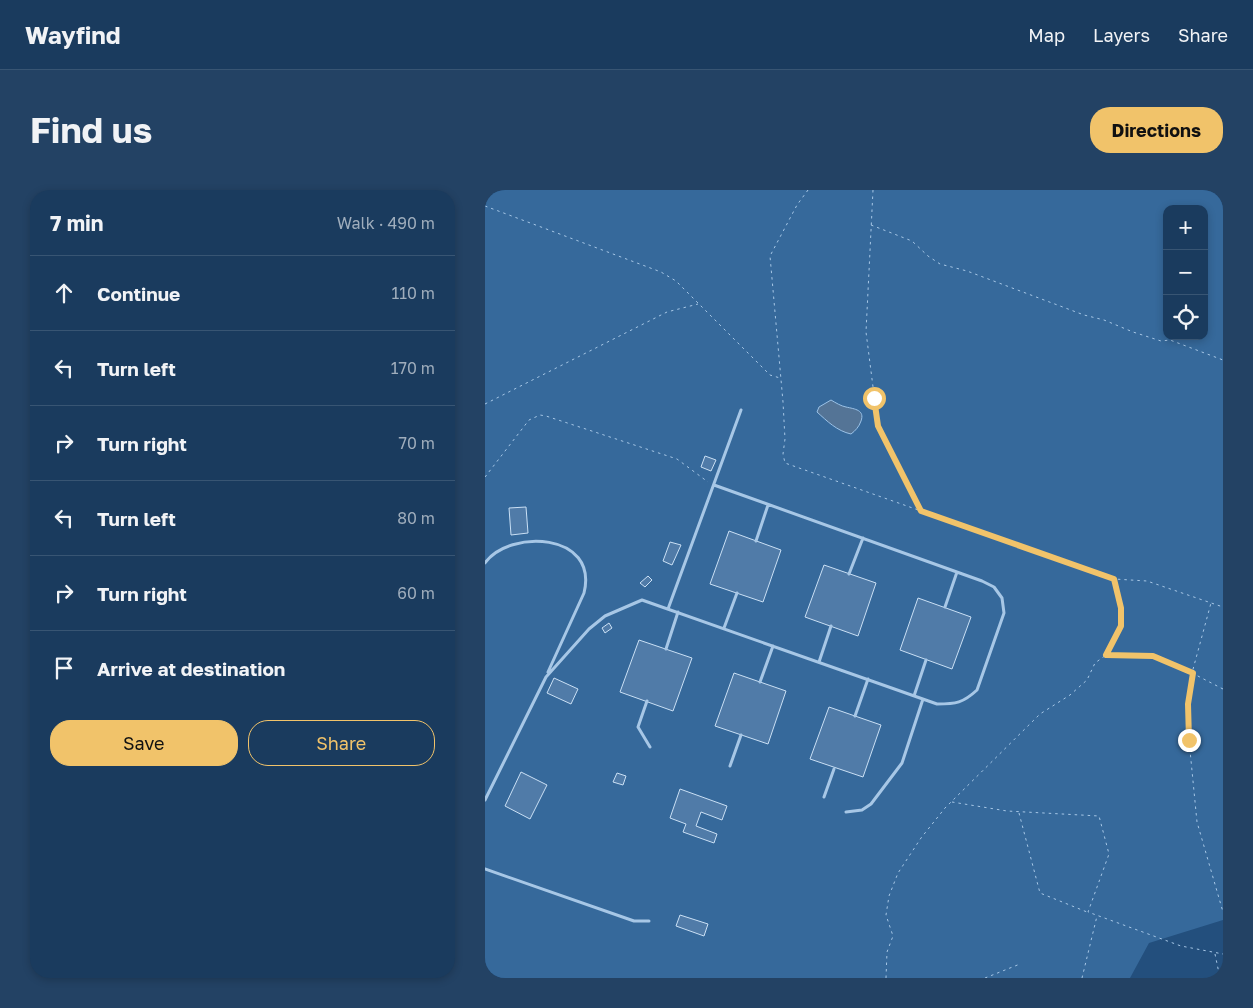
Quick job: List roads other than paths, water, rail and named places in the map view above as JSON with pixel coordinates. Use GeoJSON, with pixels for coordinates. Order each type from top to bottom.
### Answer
{"type":"FeatureCollection","features":[{"type":"Feature","properties":{"kind":"lane"},"geometry":{"type":"LineString","coordinates":[[669,609],[741,410]]}},
{"type":"Feature","properties":{"kind":"lane"},"geometry":{"type":"LineString","coordinates":[[546,676],[589,629],[605,616],[642,600],[937,704],[954,704],[967,699],[977,690],[1004,613],[1002,598],[994,587],[714,485]]}},
{"type":"Feature","properties":{"kind":"lane"},"geometry":{"type":"LineString","coordinates":[[756,541],[768,505]]}},
{"type":"Feature","properties":{"kind":"lane"},"geometry":{"type":"LineString","coordinates":[[849,574],[863,538]]}},
{"type":"Feature","properties":{"kind":"lane"},"geometry":{"type":"LineString","coordinates":[[485,564],[497,551],[514,545],[549,542],[573,552],[580,559],[586,570],[587,581],[584,593],[546,676],[485,800]]}},
{"type":"Feature","properties":{"kind":"lane"},"geometry":{"type":"LineString","coordinates":[[945,607],[957,572]]}},
{"type":"Feature","properties":{"kind":"lane"},"geometry":{"type":"LineString","coordinates":[[724,628],[737,593]]}},
{"type":"Feature","properties":{"kind":"lane"},"geometry":{"type":"LineString","coordinates":[[665,649],[678,612]]}},
{"type":"Feature","properties":{"kind":"lane"},"geometry":{"type":"LineString","coordinates":[[819,662],[831,626]]}},
{"type":"Feature","properties":{"kind":"lane"},"geometry":{"type":"LineString","coordinates":[[760,682],[773,646]]}},
{"type":"Feature","properties":{"kind":"lane"},"geometry":{"type":"LineString","coordinates":[[913,696],[926,660]]}},
{"type":"Feature","properties":{"kind":"lane"},"geometry":{"type":"LineString","coordinates":[[855,716],[868,679]]}},
{"type":"Feature","properties":{"kind":"lane"},"geometry":{"type":"LineString","coordinates":[[847,812],[862,810],[871,804],[902,763],[923,699]]}},
{"type":"Feature","properties":{"kind":"lane"},"geometry":{"type":"LineString","coordinates":[[647,702],[638,727],[650,747]]}},
{"type":"Feature","properties":{"kind":"lane"},"geometry":{"type":"LineString","coordinates":[[730,766],[741,735]]}},
{"type":"Feature","properties":{"kind":"lane"},"geometry":{"type":"LineString","coordinates":[[824,796],[834,769]]}},
{"type":"Feature","properties":{"kind":"lane"},"geometry":{"type":"LineString","coordinates":[[485,869],[634,921],[649,921]]}}]}
